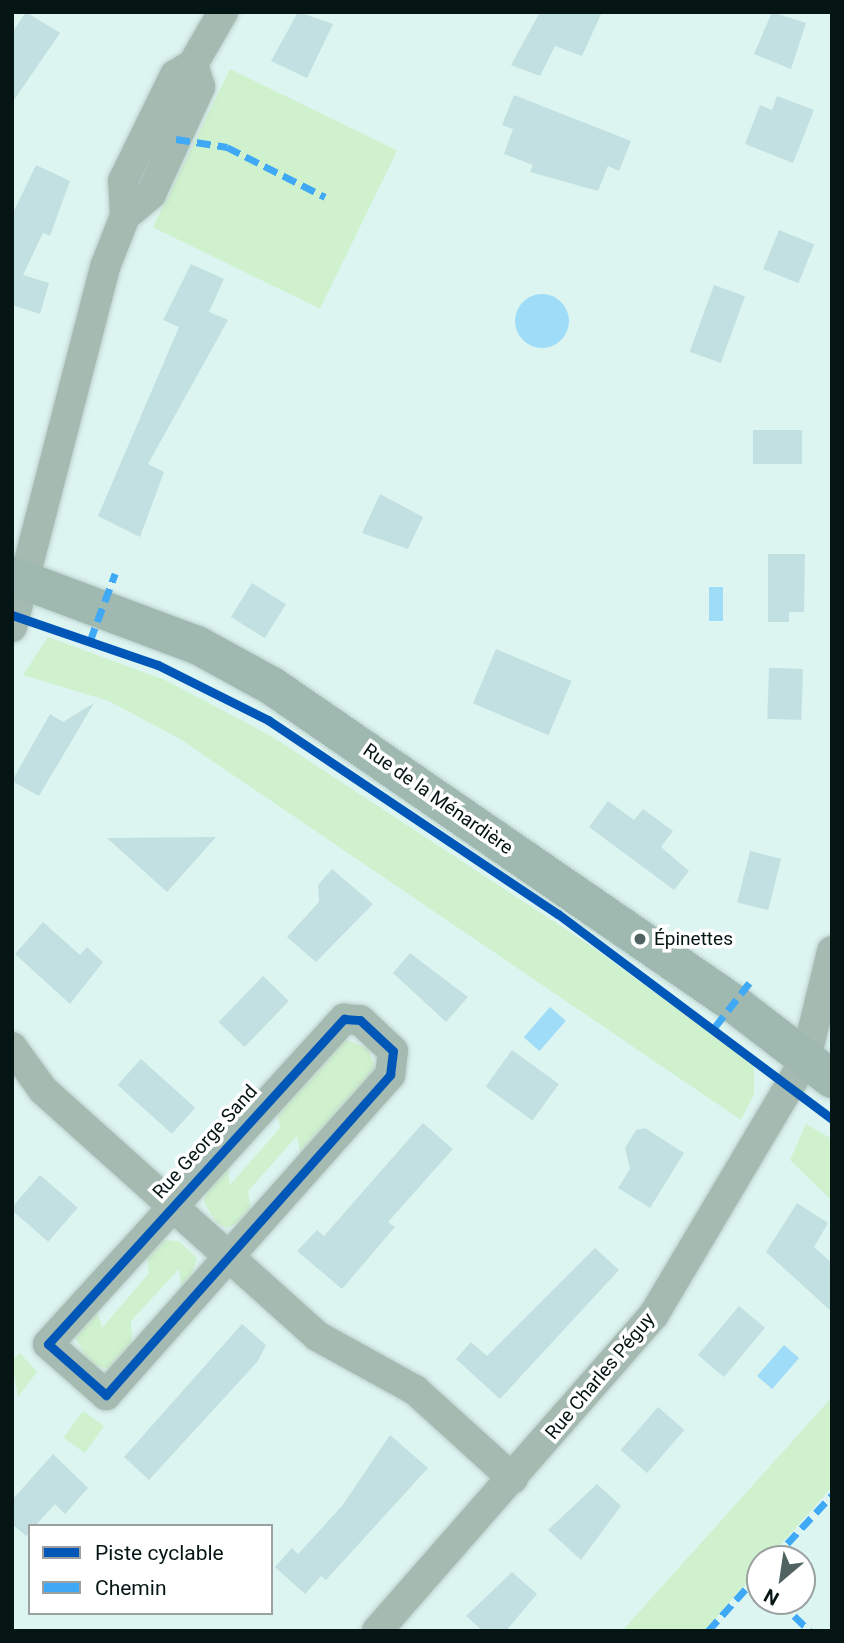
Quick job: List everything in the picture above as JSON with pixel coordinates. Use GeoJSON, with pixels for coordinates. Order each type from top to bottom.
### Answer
{"type":"FeatureCollection","features":[{"type":"Feature","properties":{"kind":"main road","name":"Rue de la Ménardière"},"geometry":{"type":"LineString","coordinates":[[17,578],[197,645],[272,686],[819,1068]]}},
{"type":"Feature","properties":{"kind":"street"},"geometry":{"type":"LineString","coordinates":[[12,626],[17,578],[105,267],[125,216],[151,194],[200,87],[193,64],[223,12]]}},
{"type":"Feature","properties":{"kind":"street","name":"Rue Charles Péguy"},"geometry":{"type":"LineString","coordinates":[[377,1631],[513,1479],[653,1316],[819,1068],[832,951]]}},
{"type":"Feature","properties":{"kind":"street","name":"Rue George Sand"},"geometry":{"type":"LineString","coordinates":[[360,1020],[393,1051],[390,1075],[228,1257],[106,1395],[48,1344],[332,1026],[360,1020]]}},
{"type":"Feature","properties":{"kind":"street","name":"Rue George Sand"},"geometry":{"type":"LineString","coordinates":[[12,1047],[43,1090],[170,1207],[317,1336],[415,1390],[513,1479]]}},
{"type":"Feature","properties":{"kind":"green space"},"geometry":{"type":"Polygon","coordinates":[[[230,69],[397,151],[320,309],[153,227],[230,69]]]}},
{"type":"Feature","properties":{"kind":"green space"},"geometry":{"type":"Polygon","coordinates":[[[48,637],[165,680],[271,736],[591,946],[754,1065],[754,1094],[741,1120],[180,739],[109,701],[23,675],[48,637]]]}},
{"type":"Feature","properties":{"kind":"green space"},"geometry":{"type":"Polygon","coordinates":[[[342,1038],[368,1048],[377,1073],[301,1157],[297,1136],[248,1191],[252,1218],[226,1228],[217,1223],[204,1203],[207,1186],[227,1163],[230,1185],[280,1128],[275,1098],[342,1038]]]}},
{"type":"Feature","properties":{"kind":"green space"},"geometry":{"type":"Polygon","coordinates":[[[806,1124],[832,1139],[832,1201],[790,1160],[806,1124]]]}},
{"type":"Feature","properties":{"kind":"green space"},"geometry":{"type":"Polygon","coordinates":[[[163,1240],[179,1241],[197,1258],[183,1299],[179,1269],[131,1321],[133,1356],[111,1369],[90,1365],[73,1333],[94,1300],[102,1328],[149,1273],[146,1250],[163,1240]]]}},
{"type":"Feature","properties":{"kind":"green space"},"geometry":{"type":"Polygon","coordinates":[[[20,1353],[37,1372],[18,1397],[12,1361],[20,1353]]]}},
{"type":"Feature","properties":{"kind":"green space"},"geometry":{"type":"Polygon","coordinates":[[[832,1397],[832,1487],[780,1545],[746,1545],[746,1584],[704,1631],[622,1631],[832,1397]]]}},
{"type":"Feature","properties":{"kind":"green space"},"geometry":{"type":"Polygon","coordinates":[[[83,1411],[104,1426],[85,1453],[64,1438],[83,1411]]]}},
{"type":"Feature","properties":{"kind":"water"},"geometry":{"type":"Polygon","coordinates":[[[547,294],[557,298],[565,306],[569,321],[565,336],[557,344],[537,348],[527,344],[519,336],[515,316],[519,306],[527,298],[547,294]]]}},
{"type":"Feature","properties":{"kind":"water"},"geometry":{"type":"Polygon","coordinates":[[[709,587],[723,587],[723,621],[709,621],[709,587]]]}},
{"type":"Feature","properties":{"kind":"water"},"geometry":{"type":"Polygon","coordinates":[[[550,1007],[566,1021],[540,1051],[524,1037],[550,1007]]]}},
{"type":"Feature","properties":{"kind":"water"},"geometry":{"type":"Polygon","coordinates":[[[784,1345],[799,1358],[772,1389],[757,1376],[784,1345]]]}},
{"type":"Feature","properties":{"kind":"building"},"geometry":{"type":"Polygon","coordinates":[[[26,12],[60,33],[12,103],[12,33],[26,12]]]}},
{"type":"Feature","properties":{"kind":"building"},"geometry":{"type":"Polygon","coordinates":[[[298,12],[333,24],[307,78],[271,61],[298,12]]]}},
{"type":"Feature","properties":{"kind":"building"},"geometry":{"type":"Polygon","coordinates":[[[540,12],[602,12],[582,56],[555,46],[540,76],[511,65],[540,12]]]}},
{"type":"Feature","properties":{"kind":"building"},"geometry":{"type":"Polygon","coordinates":[[[772,12],[806,23],[791,69],[754,54],[772,12]]]}},
{"type":"Feature","properties":{"kind":"building"},"geometry":{"type":"Polygon","coordinates":[[[514,95],[631,141],[619,171],[608,166],[598,191],[530,172],[533,165],[504,154],[513,129],[502,125],[514,95]]]}},
{"type":"Feature","properties":{"kind":"building"},"geometry":{"type":"Polygon","coordinates":[[[777,96],[814,110],[793,163],[745,144],[760,105],[772,110],[777,96]]]}},
{"type":"Feature","properties":{"kind":"building"},"geometry":{"type":"Polygon","coordinates":[[[36,165],[70,181],[50,236],[43,233],[23,275],[49,283],[40,314],[12,305],[12,215],[36,165]]]}},
{"type":"Feature","properties":{"kind":"building"},"geometry":{"type":"Polygon","coordinates":[[[779,230],[814,244],[798,283],[763,269],[779,230]]]}},
{"type":"Feature","properties":{"kind":"building"},"geometry":{"type":"Polygon","coordinates":[[[191,264],[224,279],[209,312],[228,320],[148,464],[164,472],[140,537],[98,516],[179,327],[163,320],[191,264]]]}},
{"type":"Feature","properties":{"kind":"building"},"geometry":{"type":"Polygon","coordinates":[[[714,285],[745,296],[721,363],[690,352],[714,285]]]}},
{"type":"Feature","properties":{"kind":"building"},"geometry":{"type":"Polygon","coordinates":[[[753,430],[802,430],[802,464],[753,464],[753,430]]]}},
{"type":"Feature","properties":{"kind":"building"},"geometry":{"type":"Polygon","coordinates":[[[380,494],[423,517],[408,549],[362,533],[380,494]]]}},
{"type":"Feature","properties":{"kind":"building"},"geometry":{"type":"Polygon","coordinates":[[[768,554],[805,554],[804,612],[789,612],[789,622],[768,622],[768,554]]]}},
{"type":"Feature","properties":{"kind":"building"},"geometry":{"type":"Polygon","coordinates":[[[252,583],[286,604],[265,638],[231,617],[252,583]]]}},
{"type":"Feature","properties":{"kind":"building"},"geometry":{"type":"Polygon","coordinates":[[[496,649],[571,681],[548,735],[473,703],[496,649]]]}},
{"type":"Feature","properties":{"kind":"building"},"geometry":{"type":"Polygon","coordinates":[[[769,668],[803,669],[801,720],[767,719],[769,668]]]}},
{"type":"Feature","properties":{"kind":"building"},"geometry":{"type":"Polygon","coordinates":[[[94,703],[39,796],[12,781],[50,714],[63,722],[94,703]]]}},
{"type":"Feature","properties":{"kind":"building"},"geometry":{"type":"Polygon","coordinates":[[[608,801],[634,820],[643,809],[673,831],[661,847],[689,871],[674,890],[589,827],[608,801]]]}},
{"type":"Feature","properties":{"kind":"building"},"geometry":{"type":"Polygon","coordinates":[[[216,837],[167,892],[107,838],[216,837]]]}},
{"type":"Feature","properties":{"kind":"building"},"geometry":{"type":"Polygon","coordinates":[[[750,851],[781,859],[768,910],[737,902],[750,851]]]}},
{"type":"Feature","properties":{"kind":"building"},"geometry":{"type":"Polygon","coordinates":[[[332,869],[373,904],[316,962],[287,937],[319,902],[318,885],[332,869]]]}},
{"type":"Feature","properties":{"kind":"building"},"geometry":{"type":"Polygon","coordinates":[[[43,922],[80,955],[87,947],[103,962],[70,1004],[15,954],[43,922]]]}},
{"type":"Feature","properties":{"kind":"building"},"geometry":{"type":"Polygon","coordinates":[[[410,953],[468,997],[446,1022],[393,973],[410,953]]]}},
{"type":"Feature","properties":{"kind":"building"},"geometry":{"type":"Polygon","coordinates":[[[263,976],[289,1001],[244,1047],[219,1022],[263,976]]]}},
{"type":"Feature","properties":{"kind":"building"},"geometry":{"type":"Polygon","coordinates":[[[512,1050],[559,1084],[532,1120],[486,1086],[512,1050]]]}},
{"type":"Feature","properties":{"kind":"building"},"geometry":{"type":"Polygon","coordinates":[[[141,1059],[195,1108],[172,1134],[118,1085],[141,1059]]]}},
{"type":"Feature","properties":{"kind":"building"},"geometry":{"type":"Polygon","coordinates":[[[423,1123],[453,1149],[388,1222],[395,1227],[342,1289],[297,1251],[317,1230],[324,1236],[423,1123]]]}},
{"type":"Feature","properties":{"kind":"building"},"geometry":{"type":"Polygon","coordinates":[[[645,1128],[684,1153],[650,1208],[618,1188],[630,1169],[625,1148],[636,1130],[645,1128]]]}},
{"type":"Feature","properties":{"kind":"building"},"geometry":{"type":"Polygon","coordinates":[[[40,1175],[78,1208],[48,1242],[12,1210],[40,1175]]]}},
{"type":"Feature","properties":{"kind":"building"},"geometry":{"type":"Polygon","coordinates":[[[797,1203],[828,1223],[814,1247],[832,1263],[832,1312],[766,1252],[797,1203]]]}},
{"type":"Feature","properties":{"kind":"building"},"geometry":{"type":"Polygon","coordinates":[[[595,1248],[619,1270],[500,1399],[456,1359],[471,1342],[487,1356],[595,1248]]]}},
{"type":"Feature","properties":{"kind":"building"},"geometry":{"type":"Polygon","coordinates":[[[739,1306],[765,1328],[724,1377],[698,1355],[739,1306]]]}},
{"type":"Feature","properties":{"kind":"building"},"geometry":{"type":"Polygon","coordinates":[[[242,1324],[266,1345],[258,1361],[149,1480],[124,1457],[242,1324]]]}},
{"type":"Feature","properties":{"kind":"building"},"geometry":{"type":"Polygon","coordinates":[[[658,1407],[684,1430],[647,1473],[621,1450],[658,1407]]]}},
{"type":"Feature","properties":{"kind":"building"},"geometry":{"type":"Polygon","coordinates":[[[390,1435],[428,1468],[326,1580],[321,1576],[305,1594],[275,1567],[292,1548],[298,1554],[342,1506],[390,1435]]]}},
{"type":"Feature","properties":{"kind":"building"},"geometry":{"type":"Polygon","coordinates":[[[53,1454],[88,1488],[65,1514],[55,1504],[37,1524],[28,1524],[26,1536],[12,1524],[12,1500],[53,1454]]]}},
{"type":"Feature","properties":{"kind":"building"},"geometry":{"type":"Polygon","coordinates":[[[597,1484],[621,1506],[581,1560],[548,1530],[597,1484]]]}},
{"type":"Feature","properties":{"kind":"building"},"geometry":{"type":"Polygon","coordinates":[[[512,1572],[537,1594],[506,1631],[483,1631],[466,1616],[512,1572]]]}},
{"type":"Feature","properties":{"kind":"marked path"},"geometry":{"type":"LineString","coordinates":[[176,139],[227,147],[325,197]]}},
{"type":"Feature","properties":{"kind":"marked path"},"geometry":{"type":"LineString","coordinates":[[90,641],[115,574]]}},
{"type":"Feature","properties":{"kind":"marked path"},"geometry":{"type":"LineString","coordinates":[[715,1027],[750,982]]}},
{"type":"Feature","properties":{"kind":"marked path"},"geometry":{"type":"LineString","coordinates":[[786,1545],[832,1495]]}},
{"type":"Feature","properties":{"kind":"marked path"},"geometry":{"type":"LineString","coordinates":[[708,1631],[746,1589]]}},
{"type":"Feature","properties":{"kind":"marked path"},"geometry":{"type":"LineString","coordinates":[[793,1615],[810,1631]]}},
{"type":"Feature","properties":{"kind":"cycle path"},"geometry":{"type":"LineString","coordinates":[[12,615],[158,665],[268,720],[558,914],[832,1119]]}},
{"type":"Feature","properties":{"kind":"cycle path"},"geometry":{"type":"LineString","coordinates":[[344,1019],[360,1020],[393,1051],[390,1075],[106,1395],[48,1344],[344,1019]]}},
{"type":"Feature","properties":{"kind":"place","name":"Épinettes"},"geometry":{"type":"Point","coordinates":[640,939]}}]}
